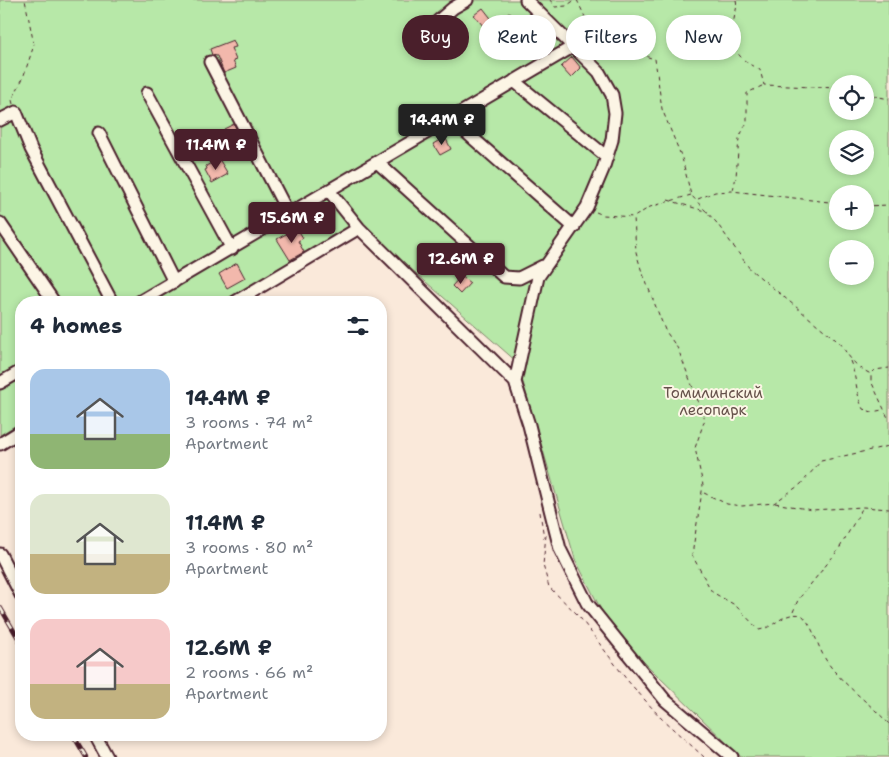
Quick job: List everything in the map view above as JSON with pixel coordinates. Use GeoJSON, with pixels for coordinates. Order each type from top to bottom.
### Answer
{"type":"FeatureCollection","features":[{"type":"Feature","properties":{"kind":"street"},"geometry":{"type":"LineString","coordinates":[[445,15],[467,0]]}},
{"type":"Feature","properties":{"kind":"street"},"geometry":{"type":"LineString","coordinates":[[526,0],[566,38]]}},
{"type":"Feature","properties":{"kind":"street"},"geometry":{"type":"LineString","coordinates":[[150,296],[330,192],[566,51]]}},
{"type":"Feature","properties":{"kind":"street"},"geometry":{"type":"LineString","coordinates":[[515,382],[538,277],[587,207],[607,157],[615,113],[612,95],[599,72],[587,60]]}},
{"type":"Feature","properties":{"kind":"street"},"geometry":{"type":"LineString","coordinates":[[210,62],[289,215]]}},
{"type":"Feature","properties":{"kind":"street"},"geometry":{"type":"LineString","coordinates":[[514,81],[607,157]]}},
{"type":"Feature","properties":{"kind":"street"},"geometry":{"type":"LineString","coordinates":[[147,93],[232,249]]}},
{"type":"Feature","properties":{"kind":"street"},"geometry":{"type":"LineString","coordinates":[[0,120],[16,112],[31,148],[109,296]]}},
{"type":"Feature","properties":{"kind":"street"},"geometry":{"type":"LineString","coordinates":[[451,119],[574,227]]}},
{"type":"Feature","properties":{"kind":"street"},"geometry":{"type":"LineString","coordinates":[[99,133],[174,282]]}},
{"type":"Feature","properties":{"kind":"street"},"geometry":{"type":"LineString","coordinates":[[378,163],[504,277],[519,278],[547,264]]}},
{"type":"Feature","properties":{"kind":"street"},"geometry":{"type":"LineString","coordinates":[[330,192],[359,228],[515,382],[535,443],[560,549],[570,574],[587,603],[665,700],[732,757]]}},
{"type":"Feature","properties":{"kind":"street"},"geometry":{"type":"LineString","coordinates":[[0,224],[50,296]]}},
{"type":"Feature","properties":{"kind":"street"},"geometry":{"type":"LineString","coordinates":[[245,296],[359,228]]}},
{"type":"Feature","properties":{"kind":"street"},"geometry":{"type":"LineString","coordinates":[[2,378],[15,373]]}},
{"type":"Feature","properties":{"kind":"street"},"geometry":{"type":"LineString","coordinates":[[0,444],[15,435]]}},
{"type":"Feature","properties":{"kind":"street"},"geometry":{"type":"LineString","coordinates":[[0,554],[15,583]]}},
{"type":"Feature","properties":{"kind":"street"},"geometry":{"type":"LineString","coordinates":[[98,741],[107,757]]}},
{"type":"Feature","properties":{"kind":"path"},"geometry":{"type":"LineString","coordinates":[[16,112],[12,100],[24,78],[34,44],[25,0]]}},
{"type":"Feature","properties":{"kind":"path"},"geometry":{"type":"LineString","coordinates":[[550,0],[555,7],[566,6],[576,0],[585,17],[609,46],[655,59],[662,108],[682,158],[691,195],[708,212],[750,269],[841,344],[849,358],[858,385],[858,399],[863,409],[872,412],[883,410]]}},
{"type":"Feature","properties":{"kind":"path"},"geometry":{"type":"LineString","coordinates":[[736,0],[732,36],[734,47],[740,58],[760,70],[764,85]]}},
{"type":"Feature","properties":{"kind":"path"},"geometry":{"type":"LineString","coordinates":[[732,191],[736,177],[739,138],[747,122],[747,93],[764,85],[829,88]]}},
{"type":"Feature","properties":{"kind":"path"},"geometry":{"type":"LineString","coordinates":[[874,96],[889,99]]}},
{"type":"Feature","properties":{"kind":"path"},"geometry":{"type":"LineString","coordinates":[[697,200],[715,192],[732,191],[829,202]]}},
{"type":"Feature","properties":{"kind":"path"},"geometry":{"type":"LineString","coordinates":[[587,207],[603,215],[634,217],[650,207],[668,200],[691,195]]}},
{"type":"Feature","properties":{"kind":"path"},"geometry":{"type":"LineString","coordinates":[[668,200],[708,212]]}},
{"type":"Feature","properties":{"kind":"path"},"geometry":{"type":"LineString","coordinates":[[874,206],[889,205]]}},
{"type":"Feature","properties":{"kind":"path"},"geometry":{"type":"LineString","coordinates":[[634,217],[636,252],[641,269],[665,330],[678,349],[705,419],[695,448],[702,477],[703,492],[692,555],[712,592],[735,605],[759,630],[774,626],[786,615],[792,613],[802,615],[806,619],[828,663],[843,681],[889,724]]}},
{"type":"Feature","properties":{"kind":"path"},"geometry":{"type":"LineString","coordinates":[[849,358],[860,369],[871,374]]}},
{"type":"Feature","properties":{"kind":"path"},"geometry":{"type":"LineString","coordinates":[[889,368],[875,370],[871,374],[870,381],[889,420]]}},
{"type":"Feature","properties":{"kind":"path"},"geometry":{"type":"LineString","coordinates":[[774,503],[801,484],[821,461],[889,446]]}},
{"type":"Feature","properties":{"kind":"path"},"geometry":{"type":"LineString","coordinates":[[703,492],[727,504],[742,506],[774,503],[812,510],[863,507],[889,509]]}},
{"type":"Feature","properties":{"kind":"path"},"geometry":{"type":"LineString","coordinates":[[792,613],[798,600],[839,549],[863,507]]}},
{"type":"Feature","properties":{"kind":"path"},"geometry":{"type":"LineString","coordinates":[[550,511],[542,565],[549,587],[578,615],[627,680],[662,719],[704,757]]}},
{"type":"Feature","properties":{"kind":"green space","name":"Томилинский лесопарк"},"geometry":{"type":"Polygon","coordinates":[[[0,0],[889,0],[889,757],[741,757],[612,631],[575,559],[517,362],[360,224],[236,296],[15,296],[15,426],[0,435],[0,0]]]}},
{"type":"Feature","properties":{"kind":"building"},"geometry":{"type":"Polygon","coordinates":[[[483,8],[488,15],[479,15],[479,21],[474,15],[483,8]]]}},
{"type":"Feature","properties":{"kind":"building"},"geometry":{"type":"Polygon","coordinates":[[[233,40],[236,47],[231,48],[236,60],[233,61],[236,68],[224,73],[217,56],[212,55],[210,49],[233,40]]]}},
{"type":"Feature","properties":{"kind":"building"},"geometry":{"type":"Polygon","coordinates":[[[569,60],[574,60],[581,68],[571,78],[561,67],[569,60]]]}},
{"type":"Feature","properties":{"kind":"building"},"geometry":{"type":"Polygon","coordinates":[[[234,124],[239,135],[229,139],[224,129],[234,124]]]}},
{"type":"Feature","properties":{"kind":"building"},"geometry":{"type":"Polygon","coordinates":[[[445,137],[451,149],[440,155],[433,144],[445,137]]]}},
{"type":"Feature","properties":{"kind":"building"},"geometry":{"type":"Polygon","coordinates":[[[219,159],[228,174],[212,183],[205,170],[207,169],[206,166],[219,159]]]}},
{"type":"Feature","properties":{"kind":"building"},"geometry":{"type":"Polygon","coordinates":[[[297,228],[303,238],[298,241],[304,252],[290,260],[277,239],[297,228]]]}},
{"type":"Feature","properties":{"kind":"building"},"geometry":{"type":"Polygon","coordinates":[[[237,263],[245,278],[227,288],[219,274],[237,263]]]}},
{"type":"Feature","properties":{"kind":"building"},"geometry":{"type":"Polygon","coordinates":[[[461,276],[470,283],[460,294],[452,286],[461,276]]]}},
{"type":"Feature","properties":{"kind":"railway"},"geometry":{"type":"LineString","coordinates":[[0,607],[15,633]]}},
{"type":"Feature","properties":{"kind":"railway"},"geometry":{"type":"LineString","coordinates":[[77,741],[86,757]]}}]}
